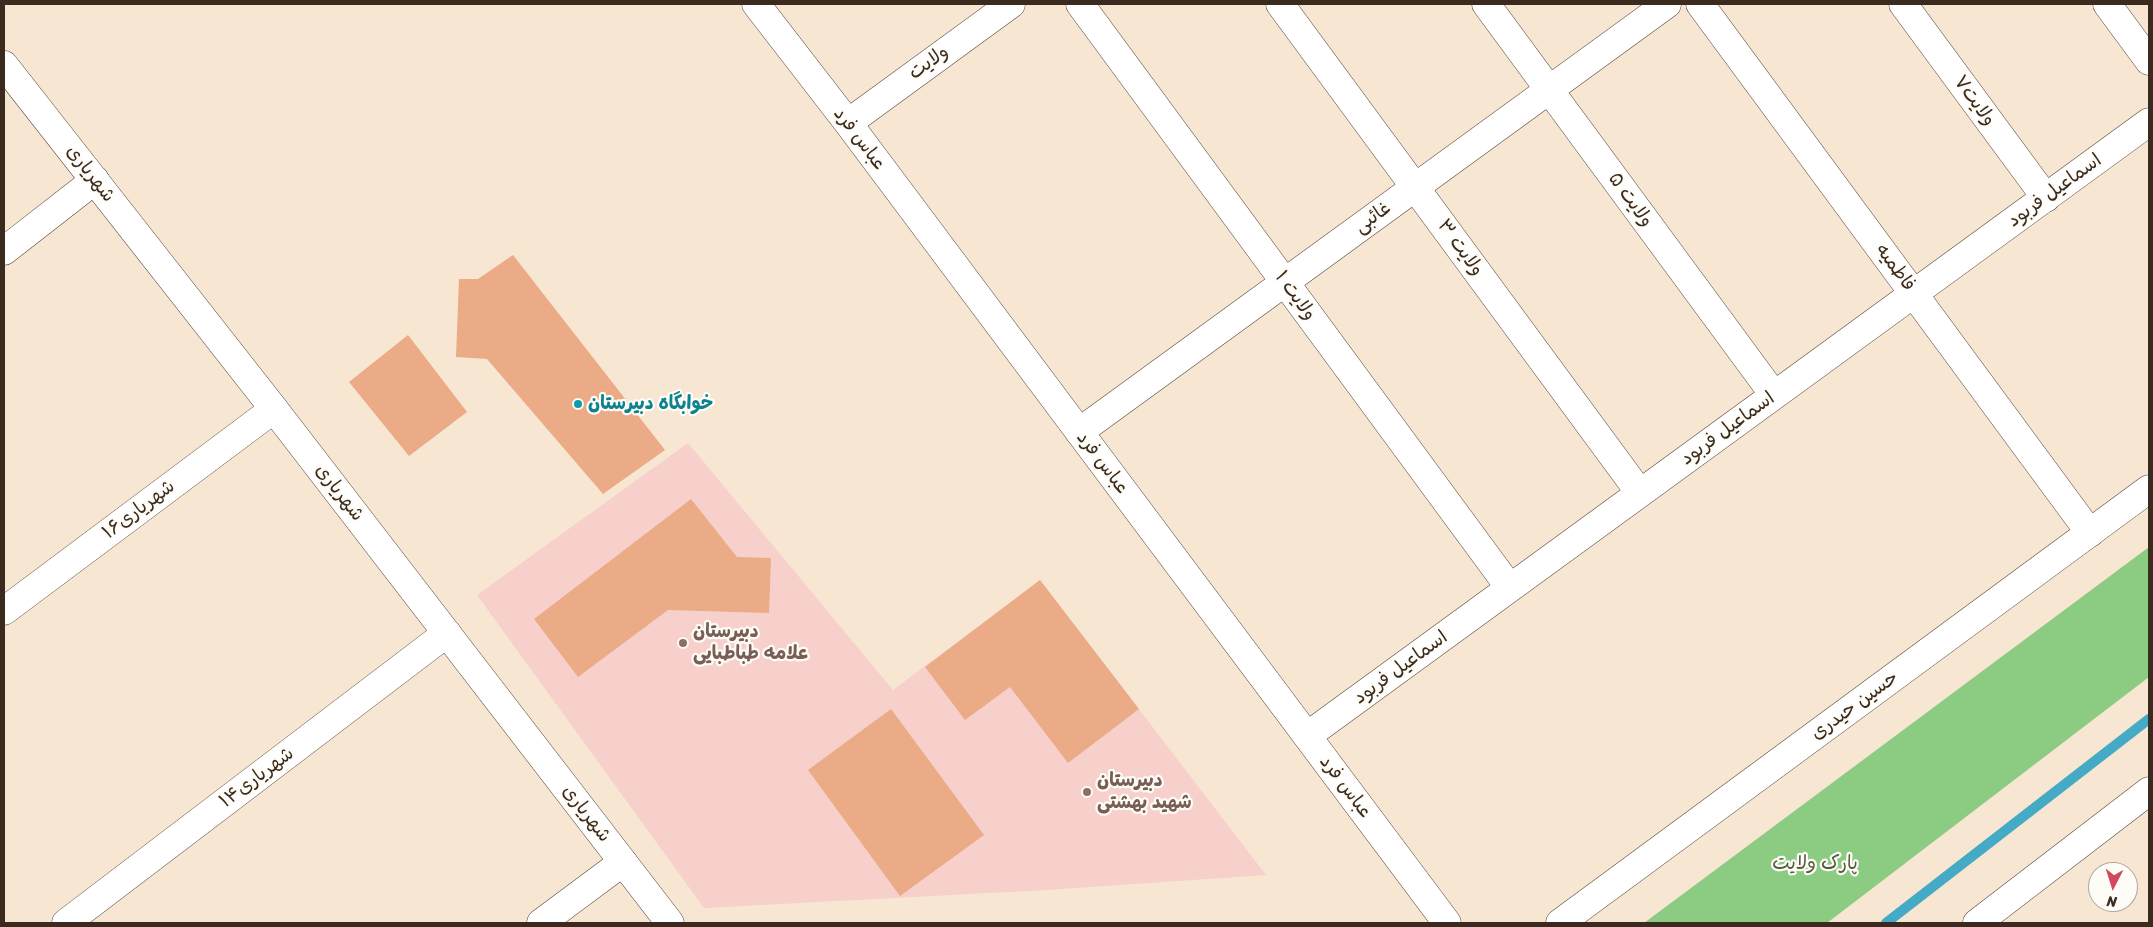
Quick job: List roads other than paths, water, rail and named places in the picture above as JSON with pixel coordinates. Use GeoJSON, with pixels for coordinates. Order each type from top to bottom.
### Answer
{"type":"FeatureCollection","features":[{"type":"Feature","properties":{"kind":"street","name":"عباس فرد"},"geometry":{"type":"LineString","coordinates":[[756,4],[848,123],[1447,923]]}},
{"type":"Feature","properties":{"kind":"street","name":"ولایت"},"geometry":{"type":"LineString","coordinates":[[848,123],[1011,4]]}},
{"type":"Feature","properties":{"kind":"street","name":"ولایت ۱"},"geometry":{"type":"LineString","coordinates":[[1080,4],[1510,588]]}},
{"type":"Feature","properties":{"kind":"street","name":"ولایت ۳"},"geometry":{"type":"LineString","coordinates":[[1280,4],[1640,493]]}},
{"type":"Feature","properties":{"kind":"street","name":"ولایت ۵"},"geometry":{"type":"LineString","coordinates":[[1486,4],[1774,395]]}},
{"type":"Feature","properties":{"kind":"street","name":"غائبی"},"geometry":{"type":"LineString","coordinates":[[1079,432],[1666,4]]}},
{"type":"Feature","properties":{"kind":"street","name":"فاطمیه"},"geometry":{"type":"LineString","coordinates":[[1700,4],[2090,533]]}},
{"type":"Feature","properties":{"kind":"street","name":"ولایت۷"},"geometry":{"type":"LineString","coordinates":[[1903,4],[2046,198]]}},
{"type":"Feature","properties":{"kind":"street"},"geometry":{"type":"LineString","coordinates":[[2107,4],[2149,61]]}},
{"type":"Feature","properties":{"kind":"street","name":"شهریاری"},"geometry":{"type":"LineString","coordinates":[[4,65],[274,409],[670,923]]}},
{"type":"Feature","properties":{"kind":"street","name":"اسماعیل فربود"},"geometry":{"type":"LineString","coordinates":[[1307,736],[2149,122]]}},
{"type":"Feature","properties":{"kind":"street"},"geometry":{"type":"LineString","coordinates":[[4,251],[95,180]]}},
{"type":"Feature","properties":{"kind":"street","name":"شهریاری۱۶"},"geometry":{"type":"LineString","coordinates":[[4,611],[274,409]]}},
{"type":"Feature","properties":{"kind":"street","name":"حسین حیدری"},"geometry":{"type":"LineString","coordinates":[[1560,923],[2149,489]]}},
{"type":"Feature","properties":{"kind":"street","name":"شهریاری۱۴"},"geometry":{"type":"LineString","coordinates":[[66,923],[447,633]]}},
{"type":"Feature","properties":{"kind":"street"},"geometry":{"type":"LineString","coordinates":[[1977,923],[2149,791]]}},
{"type":"Feature","properties":{"kind":"street"},"geometry":{"type":"LineString","coordinates":[[541,923],[623,862]]}},
{"type":"Feature","properties":{"kind":"waterway"},"geometry":{"type":"LineString","coordinates":[[1886,923],[2149,719]]}},
{"type":"Feature","properties":{"kind":"place","name":"خوابگاه دبیرستان"},"geometry":{"type":"Point","coordinates":[578,404]}},
{"type":"Feature","properties":{"kind":"place","name":"دبیرستان علامه طباطبایی"},"geometry":{"type":"Point","coordinates":[683,643]}},
{"type":"Feature","properties":{"kind":"place","name":"دبیرستان شهید بهشتی"},"geometry":{"type":"Point","coordinates":[1087,792]}},
{"type":"Feature","properties":{"kind":"park label","name":"پارک ولایت"},"geometry":{"type":"Point","coordinates":[1815,864]}}]}
